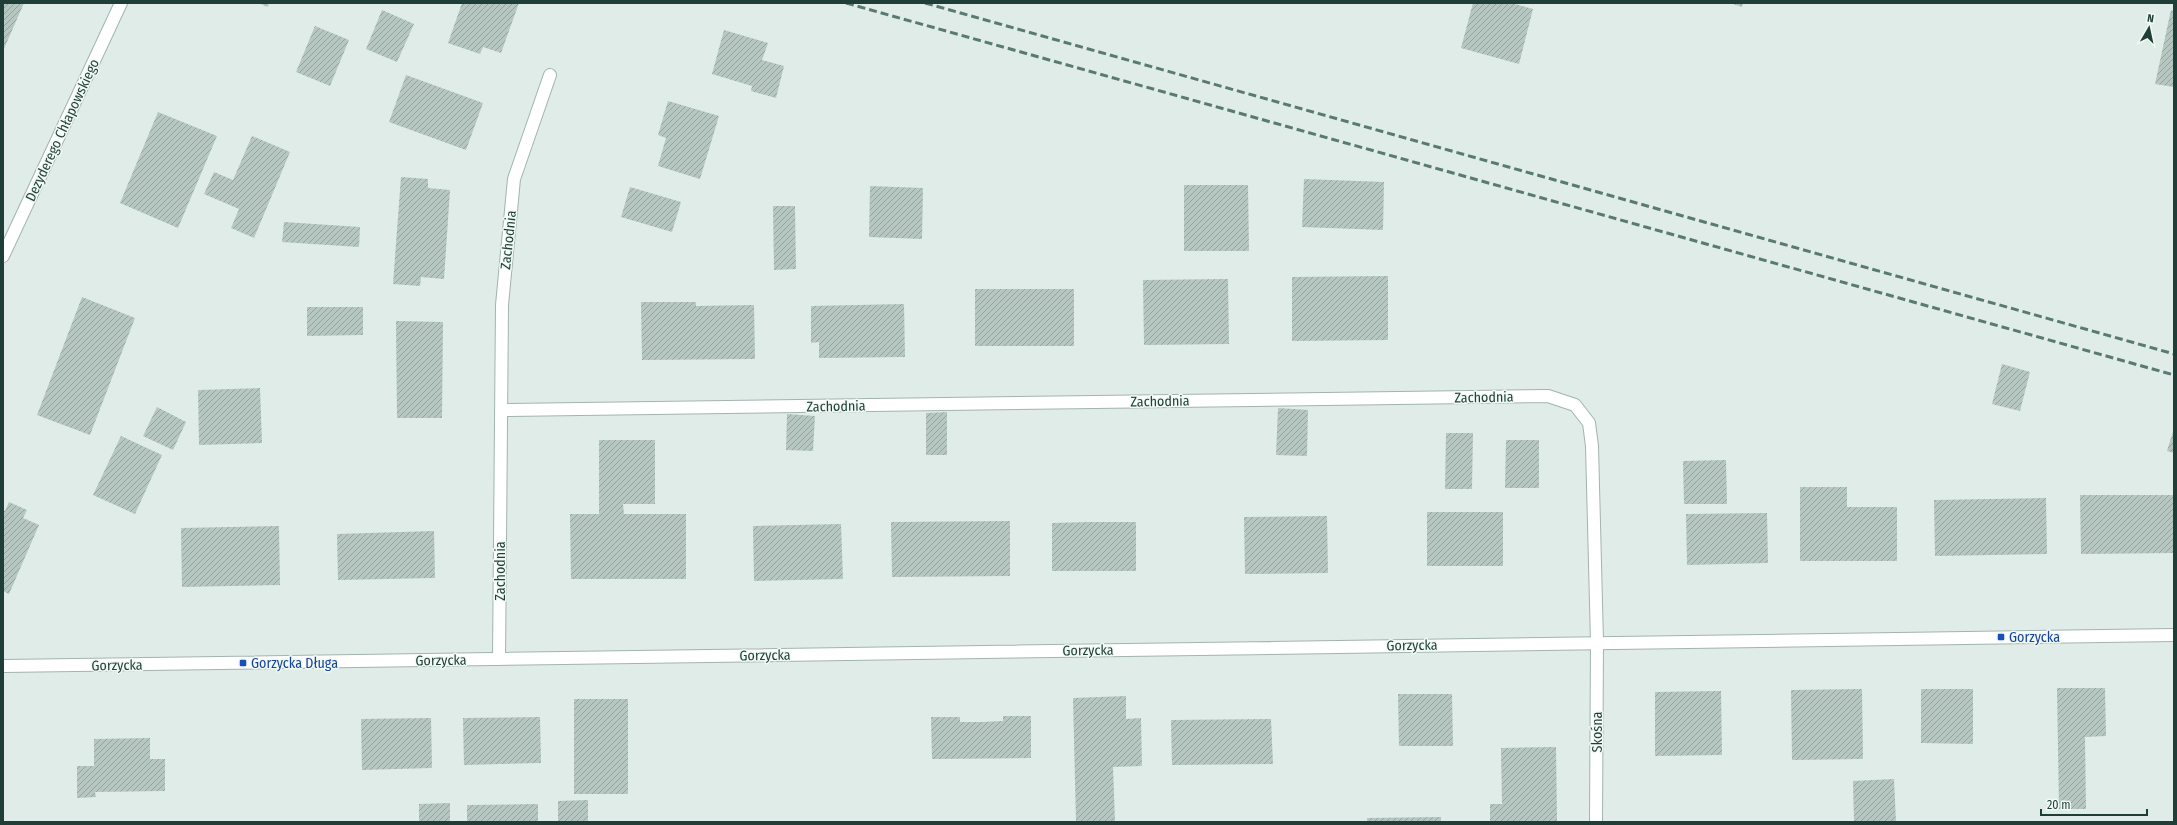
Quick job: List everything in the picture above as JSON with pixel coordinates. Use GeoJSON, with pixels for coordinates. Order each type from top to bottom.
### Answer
{"type":"FeatureCollection","features":[{"type":"Feature","properties":{"kind":"street","name":"Dezyderego Chłapowskiego"},"geometry":{"type":"LineString","coordinates":[[3,256],[121,3]]}},
{"type":"Feature","properties":{"kind":"street","name":"Zachodnia"},"geometry":{"type":"LineString","coordinates":[[499,659],[502,305],[514,179],[550,75]]}},
{"type":"Feature","properties":{"kind":"street","name":"Zachodnia"},"geometry":{"type":"LineString","coordinates":[[501,410],[1548,396],[1575,405],[1589,423],[1592,446],[1597,642]]}},
{"type":"Feature","properties":{"kind":"street","name":"Gorzycka"},"geometry":{"type":"LineString","coordinates":[[3,666],[1597,642],[2174,635]]}},
{"type":"Feature","properties":{"kind":"street","name":"Skośna"},"geometry":{"type":"LineString","coordinates":[[1596,822],[1597,642]]}},
{"type":"Feature","properties":{"kind":"building"},"geometry":{"type":"Polygon","coordinates":[[[3,3],[24,3],[3,51],[3,3]]]}},
{"type":"Feature","properties":{"kind":"building"},"geometry":{"type":"Polygon","coordinates":[[[258,3],[269,3],[268,7],[258,3]]]}},
{"type":"Feature","properties":{"kind":"building"},"geometry":{"type":"Polygon","coordinates":[[[462,3],[519,3],[501,53],[483,47],[480,54],[448,43],[462,3]]]}},
{"type":"Feature","properties":{"kind":"building"},"geometry":{"type":"Polygon","coordinates":[[[1473,3],[1511,3],[1533,9],[1519,64],[1461,48],[1473,3]]]}},
{"type":"Feature","properties":{"kind":"building"},"geometry":{"type":"Polygon","coordinates":[[[1730,3],[1743,3],[1742,7],[1730,3]]]}},
{"type":"Feature","properties":{"kind":"building"},"geometry":{"type":"Polygon","coordinates":[[[382,10],[414,24],[397,62],[366,49],[382,10]]]}},
{"type":"Feature","properties":{"kind":"building"},"geometry":{"type":"Polygon","coordinates":[[[2171,10],[2174,11],[2174,87],[2155,84],[2171,10]]]}},
{"type":"Feature","properties":{"kind":"building"},"geometry":{"type":"Polygon","coordinates":[[[315,26],[349,40],[330,86],[296,72],[315,26]]]}},
{"type":"Feature","properties":{"kind":"building"},"geometry":{"type":"Polygon","coordinates":[[[724,30],[768,43],[762,60],[784,66],[776,98],[751,91],[752,86],[712,74],[724,30]]]}},
{"type":"Feature","properties":{"kind":"building"},"geometry":{"type":"Polygon","coordinates":[[[406,75],[483,103],[466,150],[389,122],[406,75]]]}},
{"type":"Feature","properties":{"kind":"building"},"geometry":{"type":"Polygon","coordinates":[[[668,101],[719,116],[700,179],[658,166],[666,138],[658,135],[668,101]]]}},
{"type":"Feature","properties":{"kind":"building"},"geometry":{"type":"Polygon","coordinates":[[[158,112],[217,136],[178,228],[120,203],[158,112]]]}},
{"type":"Feature","properties":{"kind":"building"},"geometry":{"type":"Polygon","coordinates":[[[252,136],[290,152],[254,238],[231,228],[239,209],[204,194],[214,172],[233,180],[252,136]]]}},
{"type":"Feature","properties":{"kind":"building"},"geometry":{"type":"Polygon","coordinates":[[[401,177],[428,179],[428,188],[450,190],[444,279],[421,277],[420,286],[393,284],[401,177]]]}},
{"type":"Feature","properties":{"kind":"building"},"geometry":{"type":"Polygon","coordinates":[[[1304,179],[1384,182],[1383,230],[1302,227],[1304,179]]]}},
{"type":"Feature","properties":{"kind":"building"},"geometry":{"type":"Polygon","coordinates":[[[1184,185],[1248,185],[1249,251],[1184,251],[1184,185]]]}},
{"type":"Feature","properties":{"kind":"building"},"geometry":{"type":"Polygon","coordinates":[[[870,186],[923,188],[922,239],[869,237],[870,186]]]}},
{"type":"Feature","properties":{"kind":"building"},"geometry":{"type":"Polygon","coordinates":[[[630,187],[681,202],[672,232],[621,217],[630,187]]]}},
{"type":"Feature","properties":{"kind":"building"},"geometry":{"type":"Polygon","coordinates":[[[773,206],[795,206],[796,269],[774,270],[773,206]]]}},
{"type":"Feature","properties":{"kind":"building"},"geometry":{"type":"Polygon","coordinates":[[[284,222],[360,227],[359,247],[282,242],[284,222]]]}},
{"type":"Feature","properties":{"kind":"building"},"geometry":{"type":"Polygon","coordinates":[[[1388,276],[1388,340],[1292,341],[1292,277],[1388,276]]]}},
{"type":"Feature","properties":{"kind":"building"},"geometry":{"type":"Polygon","coordinates":[[[1228,279],[1229,344],[1144,345],[1143,280],[1228,279]]]}},
{"type":"Feature","properties":{"kind":"building"},"geometry":{"type":"Polygon","coordinates":[[[975,289],[1074,289],[1074,346],[975,346],[975,289]]]}},
{"type":"Feature","properties":{"kind":"building"},"geometry":{"type":"Polygon","coordinates":[[[82,297],[135,318],[90,435],[37,415],[82,297]]]}},
{"type":"Feature","properties":{"kind":"building"},"geometry":{"type":"Polygon","coordinates":[[[641,302],[696,302],[696,306],[754,305],[755,359],[642,360],[641,302]]]}},
{"type":"Feature","properties":{"kind":"building"},"geometry":{"type":"Polygon","coordinates":[[[904,304],[905,357],[819,358],[819,342],[811,343],[811,306],[904,304]]]}},
{"type":"Feature","properties":{"kind":"building"},"geometry":{"type":"Polygon","coordinates":[[[307,307],[363,307],[363,335],[307,336],[307,307]]]}},
{"type":"Feature","properties":{"kind":"building"},"geometry":{"type":"Polygon","coordinates":[[[396,321],[443,322],[442,418],[397,418],[396,321]]]}},
{"type":"Feature","properties":{"kind":"building"},"geometry":{"type":"Polygon","coordinates":[[[2002,364],[2030,372],[2020,411],[1992,404],[2002,364]]]}},
{"type":"Feature","properties":{"kind":"building"},"geometry":{"type":"Polygon","coordinates":[[[260,388],[262,443],[199,445],[198,390],[260,388]]]}},
{"type":"Feature","properties":{"kind":"building"},"geometry":{"type":"Polygon","coordinates":[[[157,407],[186,422],[173,450],[143,436],[157,407]]]}},
{"type":"Feature","properties":{"kind":"building"},"geometry":{"type":"Polygon","coordinates":[[[1278,408],[1308,410],[1307,456],[1276,455],[1278,408]]]}},
{"type":"Feature","properties":{"kind":"building"},"geometry":{"type":"Polygon","coordinates":[[[947,412],[947,455],[926,455],[926,413],[947,412]]]}},
{"type":"Feature","properties":{"kind":"building"},"geometry":{"type":"Polygon","coordinates":[[[787,414],[815,416],[813,451],[786,450],[787,414]]]}},
{"type":"Feature","properties":{"kind":"building"},"geometry":{"type":"Polygon","coordinates":[[[2174,428],[2174,453],[2167,451],[2174,428]]]}},
{"type":"Feature","properties":{"kind":"building"},"geometry":{"type":"Polygon","coordinates":[[[1446,433],[1473,433],[1472,489],[1445,489],[1446,433]]]}},
{"type":"Feature","properties":{"kind":"building"},"geometry":{"type":"Polygon","coordinates":[[[121,436],[162,455],[135,514],[93,495],[121,436]]]}},
{"type":"Feature","properties":{"kind":"building"},"geometry":{"type":"Polygon","coordinates":[[[599,440],[655,440],[655,504],[623,504],[624,514],[686,514],[686,579],[571,579],[570,514],[599,514],[599,440]]]}},
{"type":"Feature","properties":{"kind":"building"},"geometry":{"type":"Polygon","coordinates":[[[1506,440],[1539,440],[1539,488],[1505,488],[1506,440]]]}},
{"type":"Feature","properties":{"kind":"building"},"geometry":{"type":"Polygon","coordinates":[[[1726,460],[1727,504],[1684,504],[1683,461],[1726,460]]]}},
{"type":"Feature","properties":{"kind":"building"},"geometry":{"type":"Polygon","coordinates":[[[1800,487],[1847,487],[1847,507],[1897,507],[1897,561],[1800,561],[1800,487]]]}},
{"type":"Feature","properties":{"kind":"building"},"geometry":{"type":"Polygon","coordinates":[[[2080,495],[2174,495],[2174,553],[2081,554],[2080,495]]]}},
{"type":"Feature","properties":{"kind":"building"},"geometry":{"type":"Polygon","coordinates":[[[2046,498],[2047,554],[1935,556],[1934,500],[2046,498]]]}},
{"type":"Feature","properties":{"kind":"building"},"geometry":{"type":"Polygon","coordinates":[[[9,502],[27,510],[23,518],[39,525],[9,594],[3,591],[3,510],[5,511],[9,502]]]}},
{"type":"Feature","properties":{"kind":"building"},"geometry":{"type":"Polygon","coordinates":[[[1427,512],[1503,512],[1503,566],[1427,566],[1427,512]]]}},
{"type":"Feature","properties":{"kind":"building"},"geometry":{"type":"Polygon","coordinates":[[[1767,513],[1768,563],[1687,565],[1686,514],[1767,513]]]}},
{"type":"Feature","properties":{"kind":"building"},"geometry":{"type":"Polygon","coordinates":[[[1327,516],[1328,573],[1245,574],[1244,517],[1327,516]]]}},
{"type":"Feature","properties":{"kind":"building"},"geometry":{"type":"Polygon","coordinates":[[[1010,521],[1010,576],[892,577],[891,522],[1010,521]]]}},
{"type":"Feature","properties":{"kind":"building"},"geometry":{"type":"Polygon","coordinates":[[[1136,522],[1136,571],[1052,571],[1052,523],[1136,522]]]}},
{"type":"Feature","properties":{"kind":"building"},"geometry":{"type":"Polygon","coordinates":[[[841,524],[843,579],[754,581],[753,526],[841,524]]]}},
{"type":"Feature","properties":{"kind":"building"},"geometry":{"type":"Polygon","coordinates":[[[279,526],[280,585],[182,587],[181,528],[279,526]]]}},
{"type":"Feature","properties":{"kind":"building"},"geometry":{"type":"Polygon","coordinates":[[[434,531],[435,578],[338,580],[337,534],[434,531]]]}},
{"type":"Feature","properties":{"kind":"building"},"geometry":{"type":"Polygon","coordinates":[[[2057,688],[2105,688],[2106,736],[2085,737],[2086,809],[2059,809],[2057,688]]]}},
{"type":"Feature","properties":{"kind":"building"},"geometry":{"type":"Polygon","coordinates":[[[1862,689],[1863,759],[1792,760],[1791,690],[1862,689]]]}},
{"type":"Feature","properties":{"kind":"building"},"geometry":{"type":"Polygon","coordinates":[[[1921,689],[1973,689],[1973,744],[1921,743],[1921,689]]]}},
{"type":"Feature","properties":{"kind":"building"},"geometry":{"type":"Polygon","coordinates":[[[1721,691],[1722,755],[1655,756],[1655,692],[1721,691]]]}},
{"type":"Feature","properties":{"kind":"building"},"geometry":{"type":"Polygon","coordinates":[[[1398,694],[1452,694],[1453,746],[1399,746],[1398,694]]]}},
{"type":"Feature","properties":{"kind":"building"},"geometry":{"type":"Polygon","coordinates":[[[1126,696],[1126,719],[1141,718],[1142,766],[1113,767],[1115,822],[1076,822],[1073,698],[1126,696]]]}},
{"type":"Feature","properties":{"kind":"building"},"geometry":{"type":"Polygon","coordinates":[[[574,699],[628,699],[628,794],[574,794],[574,699]]]}},
{"type":"Feature","properties":{"kind":"building"},"geometry":{"type":"Polygon","coordinates":[[[1003,716],[1031,716],[1031,758],[932,759],[931,717],[960,717],[960,722],[982,722],[1003,721],[1003,716]]]}},
{"type":"Feature","properties":{"kind":"building"},"geometry":{"type":"Polygon","coordinates":[[[540,717],[541,763],[464,765],[463,718],[540,717]]]}},
{"type":"Feature","properties":{"kind":"building"},"geometry":{"type":"Polygon","coordinates":[[[431,718],[432,768],[362,770],[361,719],[431,718]]]}},
{"type":"Feature","properties":{"kind":"building"},"geometry":{"type":"Polygon","coordinates":[[[1271,719],[1273,764],[1172,765],[1171,720],[1271,719]]]}},
{"type":"Feature","properties":{"kind":"building"},"geometry":{"type":"Polygon","coordinates":[[[150,738],[150,759],[165,759],[165,791],[95,792],[96,797],[77,798],[77,766],[94,766],[94,739],[150,738]]]}},
{"type":"Feature","properties":{"kind":"building"},"geometry":{"type":"Polygon","coordinates":[[[1556,747],[1557,822],[1490,822],[1490,804],[1502,804],[1501,748],[1556,747]]]}},
{"type":"Feature","properties":{"kind":"building"},"geometry":{"type":"Polygon","coordinates":[[[1894,779],[1896,822],[1854,822],[1853,781],[1894,779]]]}},
{"type":"Feature","properties":{"kind":"building"},"geometry":{"type":"Polygon","coordinates":[[[588,800],[588,822],[558,822],[558,801],[588,800]]]}},
{"type":"Feature","properties":{"kind":"building"},"geometry":{"type":"Polygon","coordinates":[[[450,803],[450,822],[419,822],[419,804],[450,803]]]}},
{"type":"Feature","properties":{"kind":"building"},"geometry":{"type":"Polygon","coordinates":[[[538,804],[538,822],[467,822],[467,805],[538,804]]]}},
{"type":"Feature","properties":{"kind":"building"},"geometry":{"type":"Polygon","coordinates":[[[1441,817],[1441,822],[1367,822],[1367,818],[1441,817]]]}},
{"type":"Feature","properties":{"kind":"railway"},"geometry":{"type":"LineString","coordinates":[[846,3],[2174,375]]}},
{"type":"Feature","properties":{"kind":"railway"},"geometry":{"type":"LineString","coordinates":[[925,3],[2174,354]]}},
{"type":"Feature","properties":{"kind":"place","name":"Gorzycka"},"geometry":{"type":"Point","coordinates":[2001,637]}},
{"type":"Feature","properties":{"kind":"place","name":"Gorzycka Długa"},"geometry":{"type":"Point","coordinates":[243,663]}}]}
